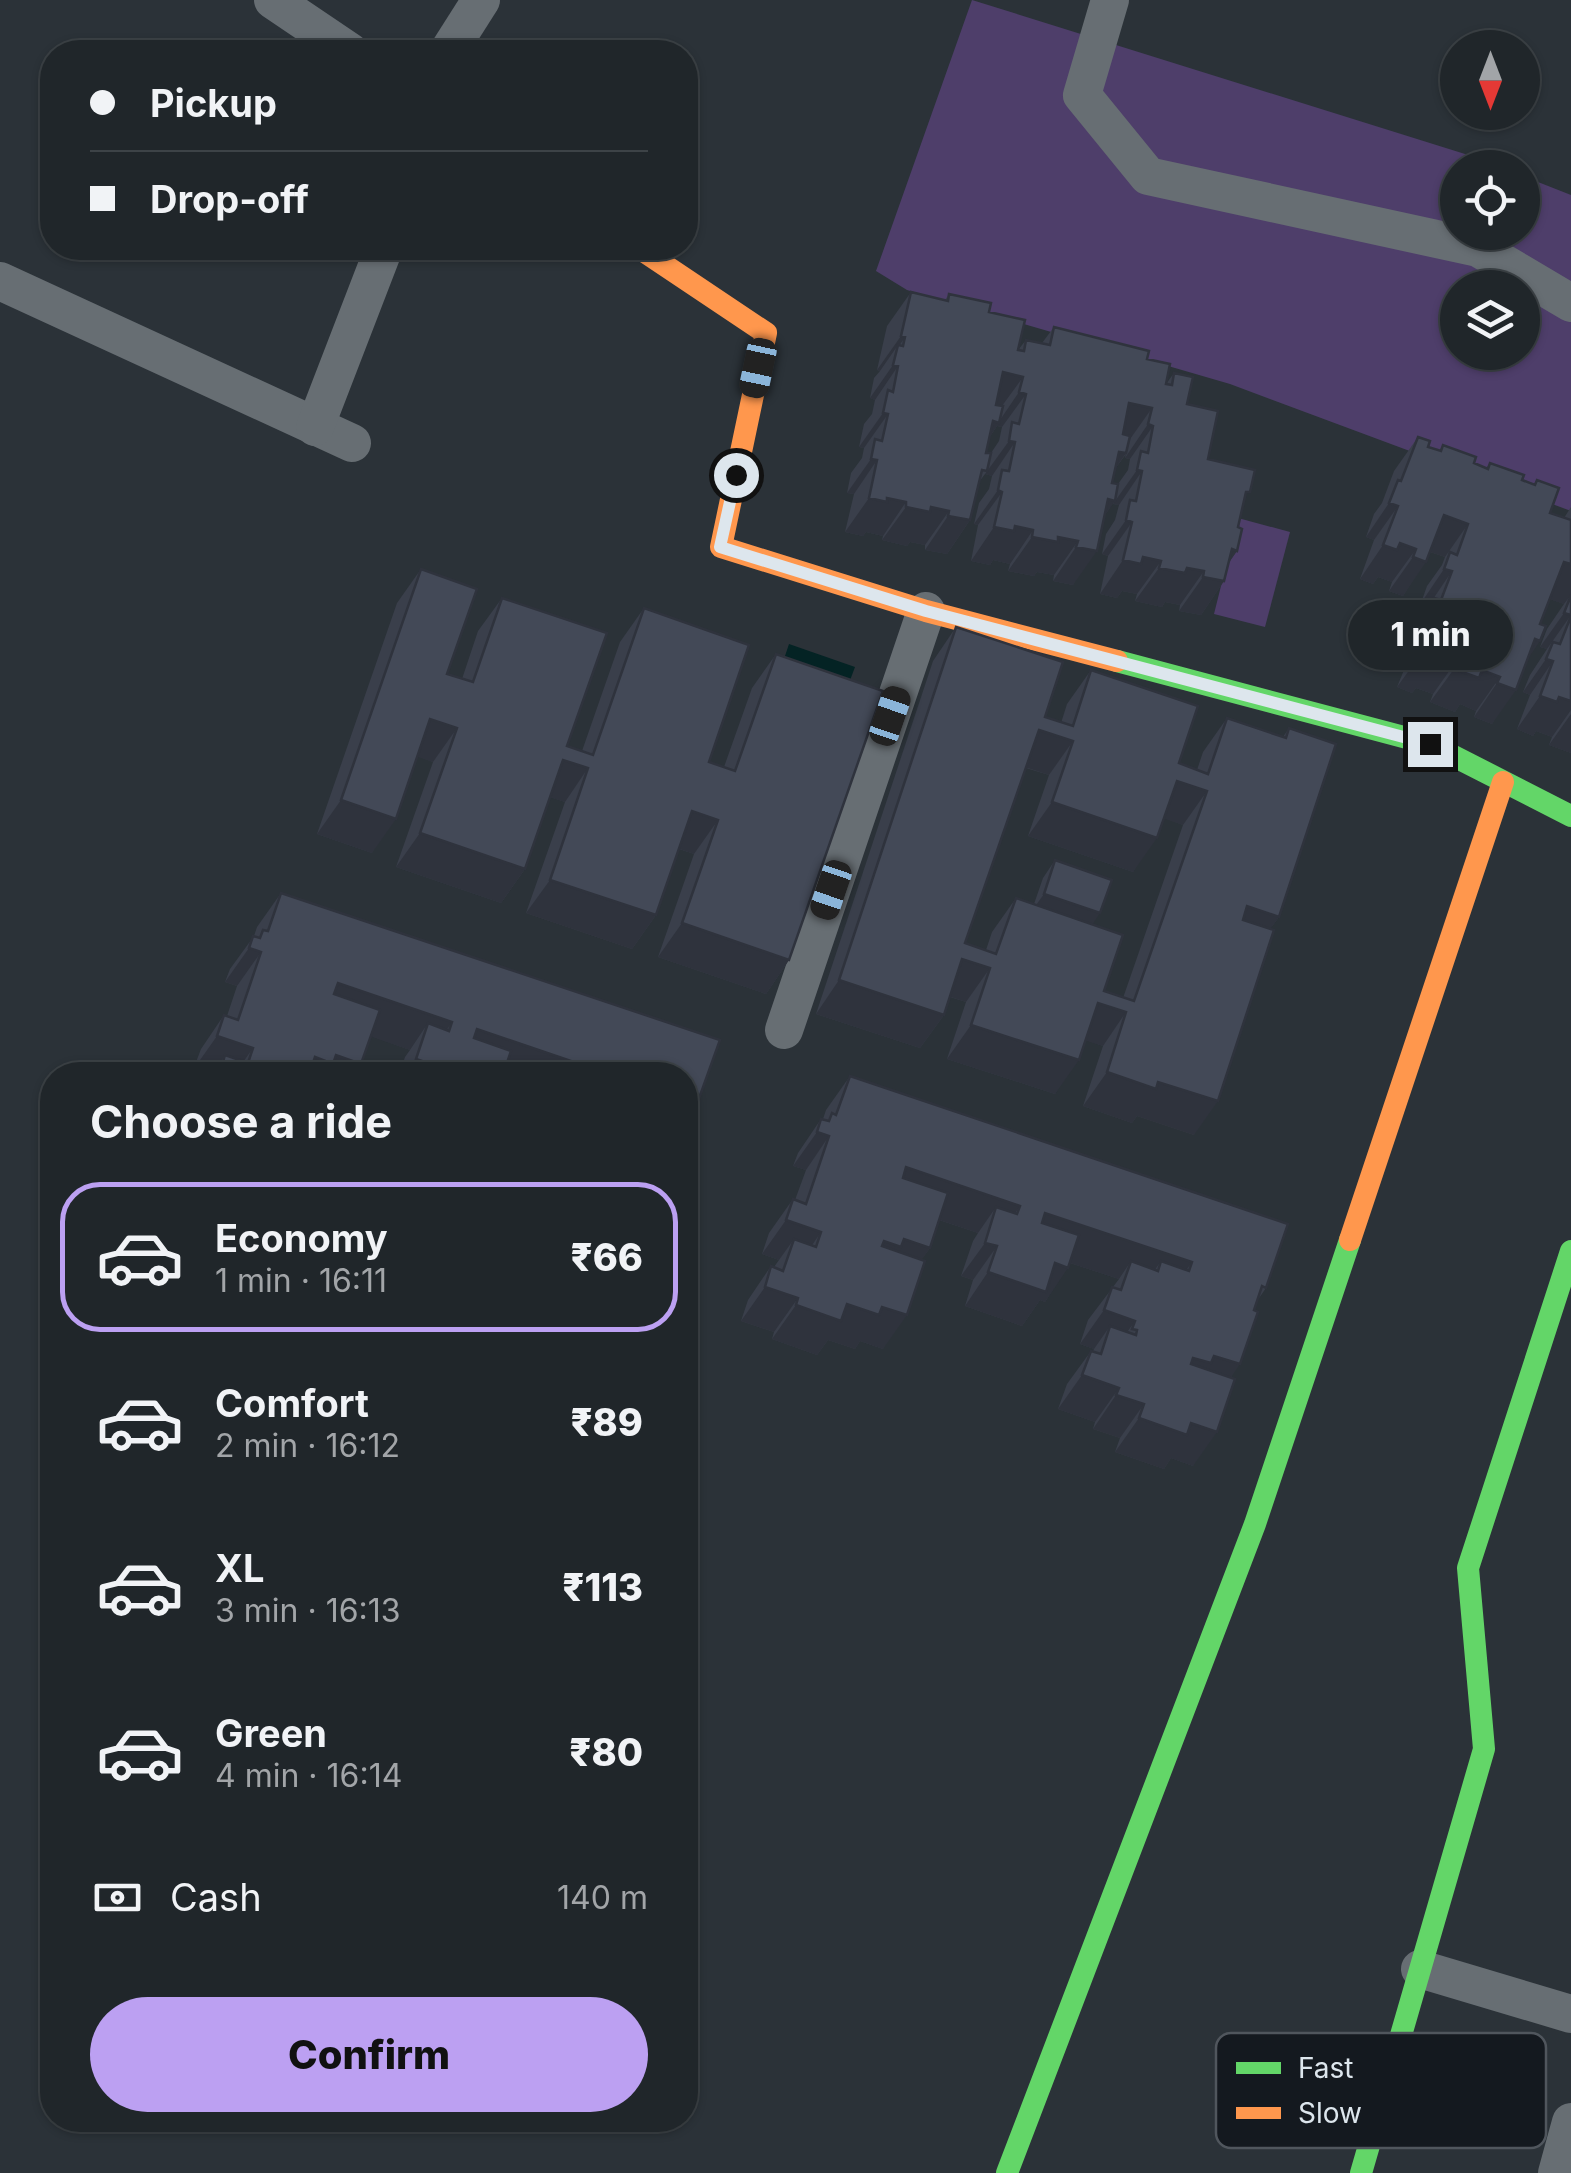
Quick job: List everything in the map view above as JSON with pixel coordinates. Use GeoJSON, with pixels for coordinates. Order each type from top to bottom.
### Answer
{"type":"FeatureCollection","features":[{"type":"Feature","properties":{"kind":"street"},"geometry":{"type":"LineString","coordinates":[[274,0],[332,40]]}},
{"type":"Feature","properties":{"kind":"street"},"geometry":{"type":"LineString","coordinates":[[456,40],[481,0]]}},
{"type":"Feature","properties":{"kind":"street"},"geometry":{"type":"LineString","coordinates":[[1110,0],[1082,95],[1148,176],[1478,248],[1571,303]]}},
{"type":"Feature","properties":{"kind":"street"},"geometry":{"type":"LineString","coordinates":[[315,427],[379,260]]}},
{"type":"Feature","properties":{"kind":"street"},"geometry":{"type":"LineString","coordinates":[[658,260],[766,332],[720,547],[926,611],[1430,744],[1571,816]]}},
{"type":"Feature","properties":{"kind":"street"},"geometry":{"type":"LineString","coordinates":[[0,281],[352,443]]}},
{"type":"Feature","properties":{"kind":"street"},"geometry":{"type":"LineString","coordinates":[[784,1030],[926,611]]}},
{"type":"Feature","properties":{"kind":"street"},"geometry":{"type":"LineString","coordinates":[[1007,2173],[1255,1524],[1503,782]]}},
{"type":"Feature","properties":{"kind":"street"},"geometry":{"type":"LineString","coordinates":[[1401,2033],[1484,1749],[1468,1568],[1571,1250]]}},
{"type":"Feature","properties":{"kind":"street"},"geometry":{"type":"LineString","coordinates":[[1420,1969],[1571,2014]]}},
{"type":"Feature","properties":{"kind":"street"},"geometry":{"type":"LineString","coordinates":[[1557,2173],[1571,2122]]}},
{"type":"Feature","properties":{"kind":"street"},"geometry":{"type":"LineString","coordinates":[[1361,2173],[1368,2148]]}},
{"type":"Feature","properties":{"kind":"shaded area"},"geometry":{"type":"Polygon","coordinates":[[[972,0],[1452,150],[1440,150],[1440,250],[1540,250],[1540,183],[1571,195],[1571,511],[1230,384],[907,290],[876,271],[972,0]]]}},
{"type":"Feature","properties":{"kind":"shaded area"},"geometry":{"type":"Polygon","coordinates":[[[1238,518],[1290,532],[1265,627],[1214,614],[1238,518]]]}},
{"type":"Feature","properties":{"kind":"shaded area"},"geometry":{"type":"Polygon","coordinates":[[[789,644],[855,667],[843,699],[778,677],[789,644]]]}},
{"type":"Feature","properties":{"kind":"building"},"geometry":{"type":"Polygon","coordinates":[[[911,292],[948,301],[949,294],[991,303],[989,312],[1025,320],[1018,350],[1024,351],[1026,340],[1050,345],[1054,327],[1149,351],[1147,359],[1170,364],[1166,384],[1172,385],[1174,373],[1193,377],[1187,404],[1218,411],[1208,459],[1255,470],[1238,527],[1242,529],[1237,551],[1232,549],[1224,581],[1203,577],[1204,571],[1187,568],[1185,573],[1159,568],[1161,561],[1143,557],[1141,564],[1123,560],[1132,522],[1126,520],[1130,500],[1136,501],[1141,451],[1148,453],[1152,408],[1129,403],[1123,434],[1130,436],[1126,453],[1119,452],[1112,483],[1118,484],[1115,501],[1108,499],[1097,551],[1076,547],[1078,541],[1032,537],[1033,530],[994,527],[1002,492],[998,490],[1002,470],[1009,471],[1015,442],[1009,441],[1012,422],[1019,424],[1026,394],[1019,392],[1023,377],[1003,372],[996,405],[1003,406],[999,423],[993,421],[986,453],[991,453],[987,471],[982,470],[970,520],[948,516],[949,511],[931,507],[930,512],[906,507],[906,502],[869,498],[877,460],[871,459],[875,439],[882,441],[888,414],[883,413],[888,390],[893,392],[898,366],[893,365],[898,345],[903,346],[905,337],[901,336],[911,292]]]}},
{"type":"Feature","properties":{"kind":"building"},"geometry":{"type":"Polygon","coordinates":[[[1418,437],[1430,441],[1428,447],[1441,451],[1443,445],[1476,457],[1474,463],[1488,469],[1490,463],[1524,475],[1522,480],[1535,485],[1537,480],[1559,488],[1550,513],[1571,520],[1571,564],[1564,562],[1540,624],[1546,626],[1540,641],[1535,639],[1516,690],[1497,683],[1500,677],[1482,670],[1479,678],[1454,669],[1457,660],[1421,654],[1434,619],[1428,616],[1434,598],[1441,600],[1452,571],[1444,569],[1450,552],[1457,555],[1468,524],[1444,515],[1426,562],[1413,557],[1416,549],[1400,543],[1397,550],[1383,545],[1398,506],[1389,503],[1418,437]]]}},
{"type":"Feature","properties":{"kind":"building"},"geometry":{"type":"Polygon","coordinates":[[[421,569],[477,589],[447,674],[473,682],[502,598],[607,633],[567,746],[593,755],[644,608],[749,645],[709,762],[735,771],[776,654],[883,691],[789,960],[682,923],[718,820],[692,811],[656,915],[550,880],[588,768],[563,760],[525,869],[420,833],[457,728],[430,719],[396,819],[341,800],[421,569]]]}},
{"type":"Feature","properties":{"kind":"building"},"geometry":{"type":"Polygon","coordinates":[[[1571,595],[1571,615],[1564,613],[1571,595]]]}},
{"type":"Feature","properties":{"kind":"building"},"geometry":{"type":"Polygon","coordinates":[[[1571,616],[1571,701],[1559,697],[1557,702],[1540,696],[1553,661],[1546,659],[1553,642],[1560,644],[1571,616]]]}},
{"type":"Feature","properties":{"kind":"building"},"geometry":{"type":"Polygon","coordinates":[[[956,627],[1063,662],[1045,717],[1073,726],[1091,670],[1198,706],[1179,763],[1208,774],[1227,718],[1286,738],[1289,728],[1336,744],[1279,917],[1247,906],[1243,920],[1274,930],[1218,1101],[1158,1082],[1156,1089],[1107,1072],[1126,1012],[1098,1003],[1079,1060],[971,1025],[990,968],[962,959],[944,1015],[839,980],[956,627]],[[1039,730],[965,943],[996,954],[1016,898],[1123,935],[1104,991],[1134,1001],[1207,791],[1177,781],[1157,838],[1052,802],[1073,741],[1039,730]]]}},
{"type":"Feature","properties":{"kind":"building"},"geometry":{"type":"Polygon","coordinates":[[[1055,860],[1112,880],[1100,913],[1044,894],[1055,860]]]}},
{"type":"Feature","properties":{"kind":"building"},"geometry":{"type":"Polygon","coordinates":[[[281,893],[720,1040],[698,1101],[698,1062],[574,1062],[477,1029],[474,1038],[511,1051],[507,1062],[425,1062],[416,1059],[428,1023],[449,1031],[452,1022],[338,983],[334,994],[380,1010],[362,1062],[336,1055],[334,1062],[315,1057],[313,1062],[248,1062],[253,1048],[217,1036],[224,1015],[238,1020],[261,952],[249,948],[253,936],[260,938],[263,930],[268,931],[281,893]]]}},
{"type":"Feature","properties":{"kind":"building"},"geometry":{"type":"Polygon","coordinates":[[[225,1055],[245,1062],[223,1062],[225,1055]]]}},
{"type":"Feature","properties":{"kind":"building"},"geometry":{"type":"Polygon","coordinates":[[[850,1076],[1288,1224],[1266,1288],[1262,1286],[1254,1310],[1258,1312],[1240,1364],[1214,1356],[1211,1363],[1193,1358],[1191,1364],[1235,1379],[1217,1432],[1191,1423],[1187,1435],[1139,1418],[1144,1404],[1116,1395],[1119,1388],[1082,1375],[1091,1351],[1101,1354],[1110,1326],[1136,1335],[1137,1330],[1132,1329],[1135,1321],[1104,1310],[1112,1287],[1121,1290],[1131,1261],[1158,1271],[1161,1261],[1189,1271],[1192,1262],[1045,1213],[1042,1223],[1079,1235],[1068,1268],[1055,1263],[1046,1292],[988,1272],[997,1246],[985,1243],[996,1207],[1017,1214],[1020,1206],[906,1167],[903,1178],[948,1193],[930,1248],[904,1239],[901,1247],[884,1241],[882,1246],[925,1261],[907,1315],[882,1307],[879,1315],[847,1304],[841,1321],[796,1305],[798,1298],[765,1287],[771,1266],[783,1271],[794,1239],[816,1247],[821,1232],[786,1220],[793,1199],[806,1204],[829,1136],[817,1132],[821,1119],[829,1121],[832,1113],[836,1115],[850,1076]]]}},
{"type":"Feature","properties":{"kind":"traffic: fast"},"geometry":{"type":"LineString","coordinates":[[1117,661],[1430,744],[1571,816]]}},
{"type":"Feature","properties":{"kind":"traffic: fast"},"geometry":{"type":"LineString","coordinates":[[1007,2173],[1255,1524],[1350,1240]]}},
{"type":"Feature","properties":{"kind":"traffic: fast"},"geometry":{"type":"LineString","coordinates":[[1402,2033],[1484,1749],[1468,1568],[1571,1251]]}},
{"type":"Feature","properties":{"kind":"traffic: fast"},"geometry":{"type":"LineString","coordinates":[[1361,2173],[1368,2148]]}},
{"type":"Feature","properties":{"kind":"traffic: slow"},"geometry":{"type":"LineString","coordinates":[[657,260],[766,333],[721,547],[926,611],[1117,661]]}},
{"type":"Feature","properties":{"kind":"traffic: slow"},"geometry":{"type":"LineString","coordinates":[[1350,1240],[1503,782]]}},
{"type":"Feature","properties":{"kind":"route"},"geometry":{"type":"LineString","coordinates":[[736,475],[720,547],[926,611],[1430,744]]}}]}
